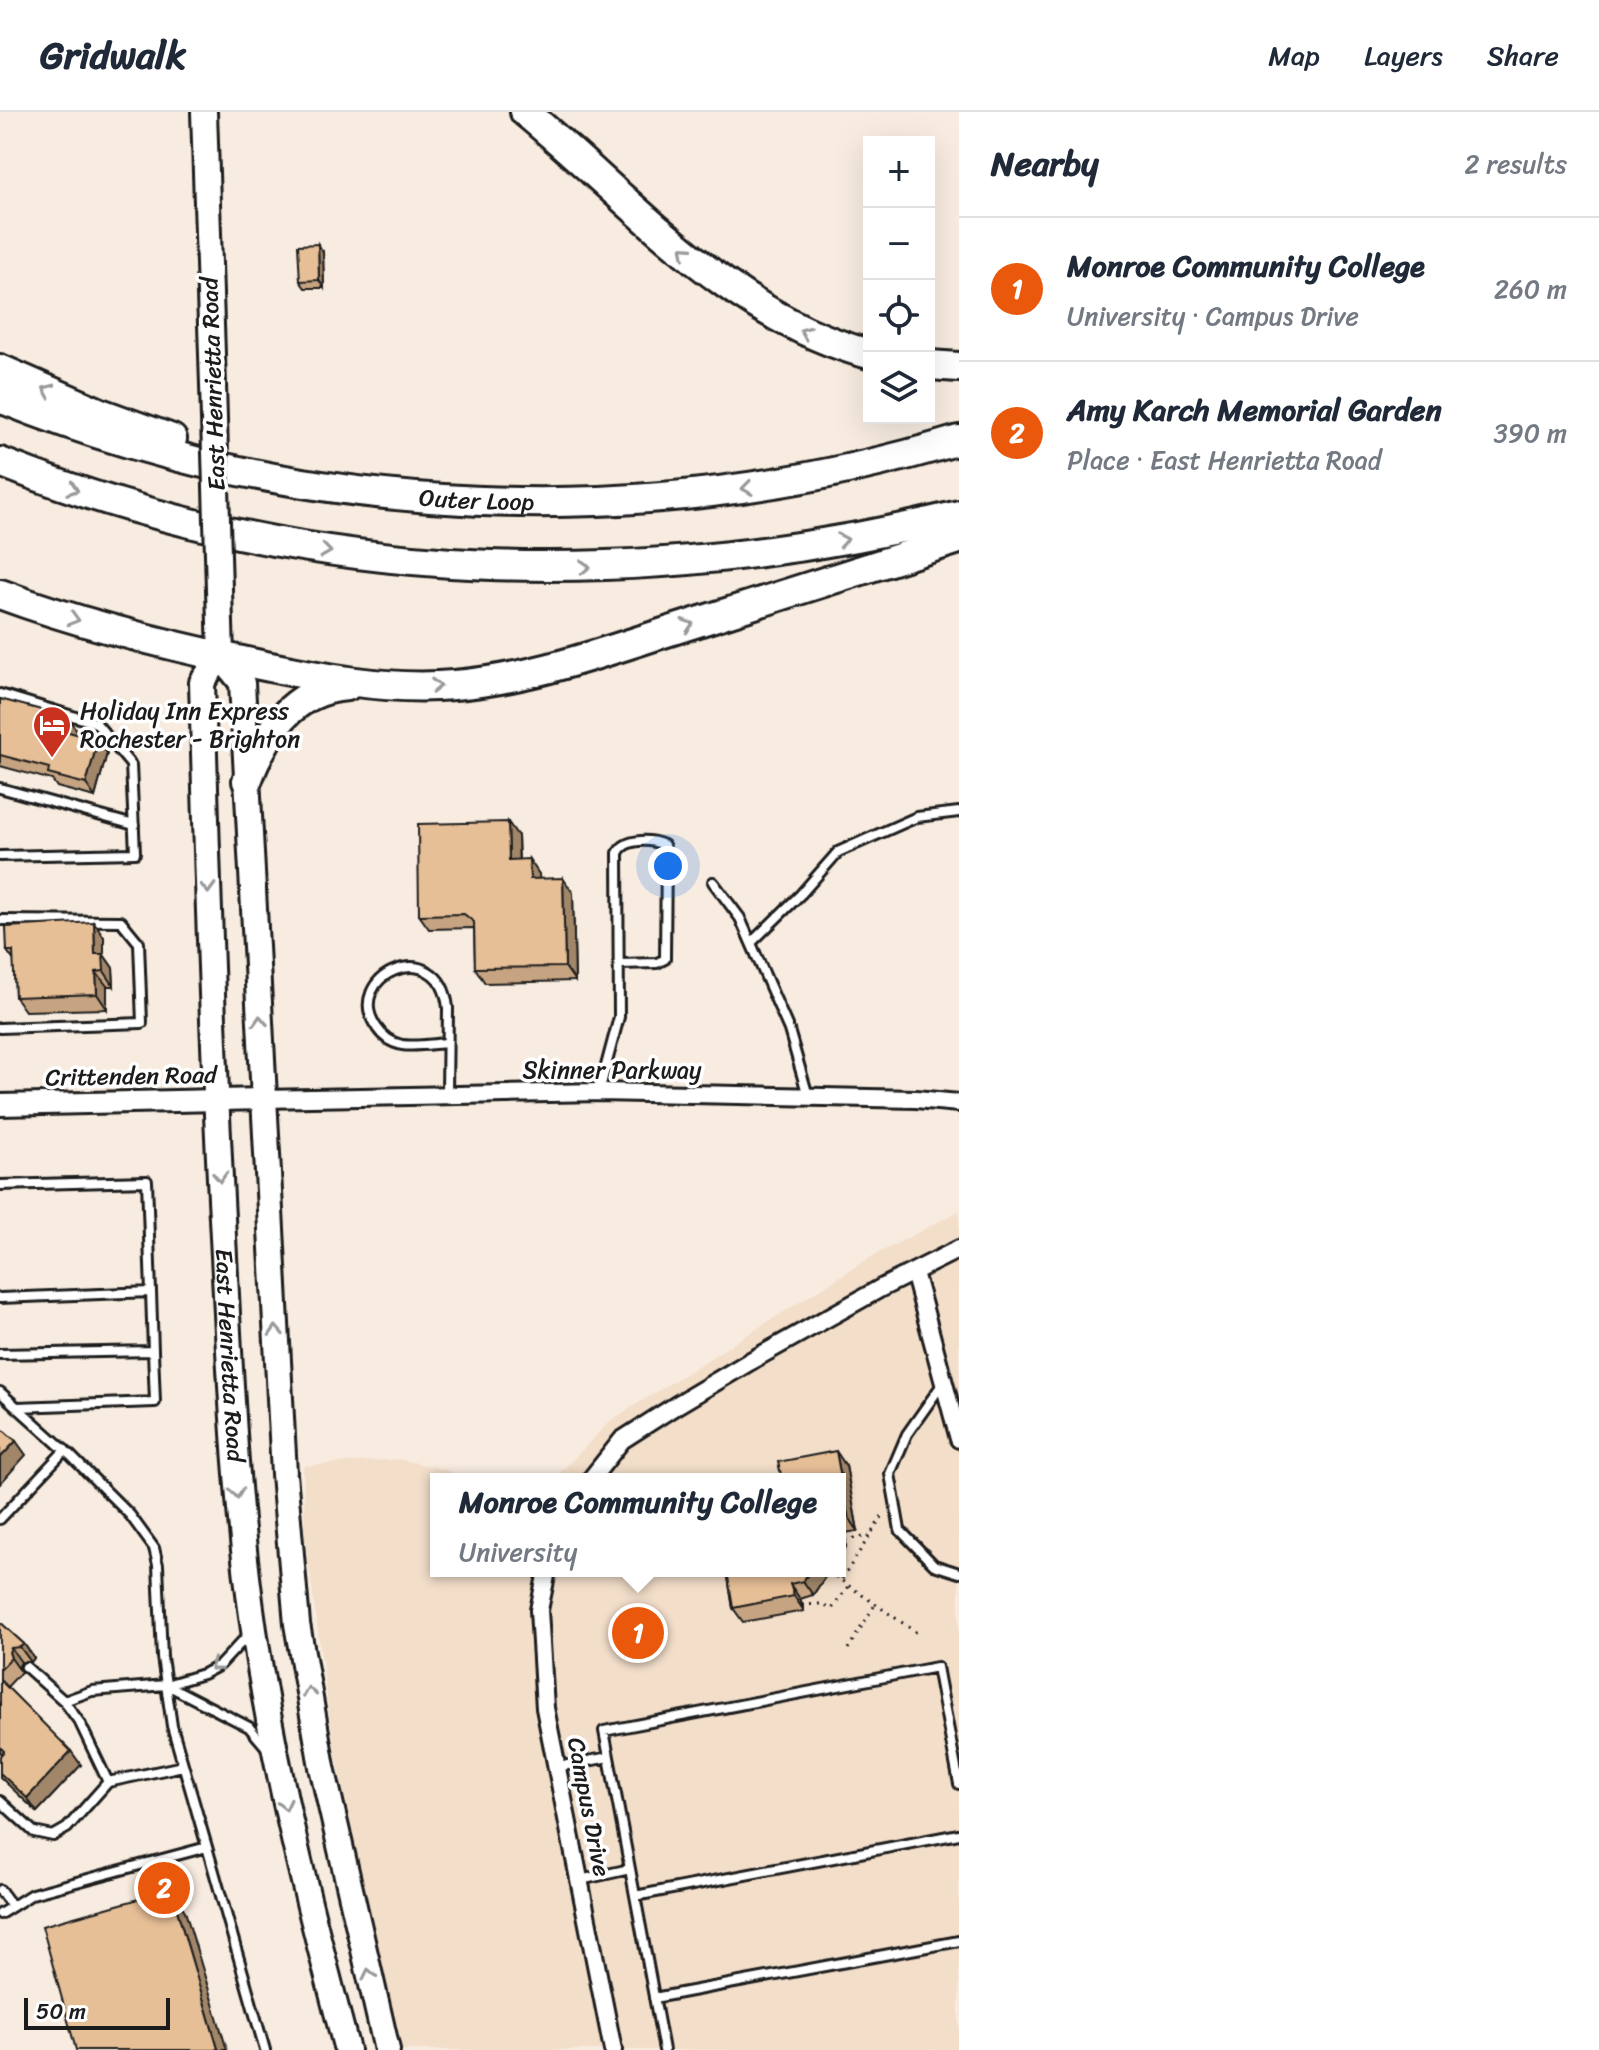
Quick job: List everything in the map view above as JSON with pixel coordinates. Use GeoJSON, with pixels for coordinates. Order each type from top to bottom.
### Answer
{"type":"FeatureCollection","features":[{"type":"Feature","properties":{"kind":"highway"},"geometry":{"type":"LineString","coordinates":[[525,112],[731,289],[792,326],[864,352]]}},
{"type":"Feature","properties":{"kind":"highway"},"geometry":{"type":"LineString","coordinates":[[935,365],[959,367]]}},
{"type":"Feature","properties":{"kind":"highway"},"geometry":{"type":"LineString","coordinates":[[0,369],[103,414],[201,448],[306,475],[446,499]]}},
{"type":"Feature","properties":{"kind":"highway","name":"Outer Loop"},"geometry":{"type":"LineString","coordinates":[[0,398],[111,439],[225,469],[316,486],[446,499],[587,502],[694,495],[835,472],[959,440]]}},
{"type":"Feature","properties":{"kind":"highway"},"geometry":{"type":"LineString","coordinates":[[0,462],[76,490],[217,530],[321,550],[464,565],[571,567],[680,561],[814,545],[959,515]]}},
{"type":"Feature","properties":{"kind":"highway"},"geometry":{"type":"LineString","coordinates":[[247,781],[273,728],[290,708],[304,698],[341,687],[455,685],[538,672],[959,539]]}},
{"type":"Feature","properties":{"kind":"highway"},"geometry":{"type":"LineString","coordinates":[[0,594],[78,620],[221,656],[315,675],[394,686]]}},
{"type":"Feature","properties":{"kind":"main road","name":"East Henrietta Road"},"geometry":{"type":"LineString","coordinates":[[204,112],[221,656],[242,683],[284,1474],[297,1624],[322,1767],[387,2050]]}},
{"type":"Feature","properties":{"kind":"main road","name":"East Henrietta Road"},"geometry":{"type":"LineString","coordinates":[[221,656],[202,682],[217,1099],[236,1477],[254,1630],[275,1758],[347,2050]]}},
{"type":"Feature","properties":{"kind":"street","name":"Skinner Parkway"},"geometry":{"type":"LineString","coordinates":[[263,1099],[599,1092],[916,1099],[959,1103]]}},
{"type":"Feature","properties":{"kind":"street","name":"Crittenden Road"},"geometry":{"type":"LineString","coordinates":[[0,1105],[263,1099]]}},
{"type":"Feature","properties":{"kind":"street"},"geometry":{"type":"LineString","coordinates":[[596,1473],[622,1440],[754,1359],[959,1249]]}},
{"type":"Feature","properties":{"kind":"street"},"geometry":{"type":"LineString","coordinates":[[914,1272],[959,1439]]}},
{"type":"Feature","properties":{"kind":"street","name":"Campus Drive"},"geometry":{"type":"LineString","coordinates":[[546,1577],[539,1610],[545,1708],[613,2050]]}},
{"type":"Feature","properties":{"kind":"lane"},"geometry":{"type":"LineString","coordinates":[[0,694],[96,723],[131,765],[135,853],[0,856]]}},
{"type":"Feature","properties":{"kind":"lane"},"geometry":{"type":"LineString","coordinates":[[0,788],[134,825]]}},
{"type":"Feature","properties":{"kind":"lane"},"geometry":{"type":"LineString","coordinates":[[751,943],[838,852],[917,817],[959,812]]}},
{"type":"Feature","properties":{"kind":"lane"},"geometry":{"type":"LineString","coordinates":[[599,1092],[619,1017],[618,853],[628,843],[656,842],[664,845],[666,852],[665,959],[657,963],[620,964]]}},
{"type":"Feature","properties":{"kind":"lane"},"geometry":{"type":"LineString","coordinates":[[713,882],[740,918],[789,1030],[809,1097]]}},
{"type":"Feature","properties":{"kind":"lane"},"geometry":{"type":"LineString","coordinates":[[0,920],[121,921],[139,943],[142,1023],[0,1028]]}},
{"type":"Feature","properties":{"kind":"lane"},"geometry":{"type":"LineString","coordinates":[[446,1043],[401,1045],[380,1033],[369,1010],[374,986],[382,976],[405,966],[418,967],[441,982],[447,994],[448,1008],[447,1094]]}},
{"type":"Feature","properties":{"kind":"lane"},"geometry":{"type":"LineString","coordinates":[[0,1185],[147,1181],[155,1402],[17,1407]]}},
{"type":"Feature","properties":{"kind":"lane"},"geometry":{"type":"LineString","coordinates":[[0,1298],[151,1292]]}},
{"type":"Feature","properties":{"kind":"lane"},"geometry":{"type":"LineString","coordinates":[[0,1354],[153,1351]]}},
{"type":"Feature","properties":{"kind":"lane"},"geometry":{"type":"LineString","coordinates":[[944,1383],[907,1434],[890,1474],[900,1530],[934,1565],[959,1573]]}},
{"type":"Feature","properties":{"kind":"lane"},"geometry":{"type":"LineString","coordinates":[[0,1392],[65,1450],[130,1515],[154,1548],[172,1726],[265,2050]]}},
{"type":"Feature","properties":{"kind":"lane"},"geometry":{"type":"LineString","coordinates":[[0,1519],[65,1450]]}},
{"type":"Feature","properties":{"kind":"lane"},"geometry":{"type":"LineString","coordinates":[[64,1701],[92,1691],[166,1685],[203,1674],[220,1665],[254,1630]]}},
{"type":"Feature","properties":{"kind":"lane"},"geometry":{"type":"LineString","coordinates":[[26,1667],[64,1701],[80,1723],[108,1782]]}},
{"type":"Feature","properties":{"kind":"lane"},"geometry":{"type":"LineString","coordinates":[[664,2050],[604,1731],[937,1667],[959,1784]]}},
{"type":"Feature","properties":{"kind":"lane"},"geometry":{"type":"LineString","coordinates":[[166,1685],[249,1727],[275,1758]]}},
{"type":"Feature","properties":{"kind":"lane"},"geometry":{"type":"LineString","coordinates":[[557,1767],[609,1757]]}},
{"type":"Feature","properties":{"kind":"lane"},"geometry":{"type":"LineString","coordinates":[[0,1801],[34,1832],[53,1836],[67,1828],[108,1782],[183,1766]]}},
{"type":"Feature","properties":{"kind":"lane"},"geometry":{"type":"LineString","coordinates":[[635,1896],[959,1834]]}},
{"type":"Feature","properties":{"kind":"lane"},"geometry":{"type":"LineString","coordinates":[[0,1914],[32,1894],[207,1847]]}},
{"type":"Feature","properties":{"kind":"lane"},"geometry":{"type":"LineString","coordinates":[[580,1880],[630,1869]]}},
{"type":"Feature","properties":{"kind":"lane"},"geometry":{"type":"LineString","coordinates":[[0,1890],[12,1906]]}},
{"type":"Feature","properties":{"kind":"lane"},"geometry":{"type":"LineString","coordinates":[[654,1998],[959,1941]]}},
{"type":"Feature","properties":{"kind":"path"},"geometry":{"type":"LineString","coordinates":[[846,1573],[894,1497]]}},
{"type":"Feature","properties":{"kind":"path"},"geometry":{"type":"LineString","coordinates":[[846,1540],[869,1536]]}},
{"type":"Feature","properties":{"kind":"path"},"geometry":{"type":"LineString","coordinates":[[838,1577],[920,1635]]}},
{"type":"Feature","properties":{"kind":"path"},"geometry":{"type":"LineString","coordinates":[[802,1605],[820,1604],[832,1609],[849,1584]]}},
{"type":"Feature","properties":{"kind":"path"},"geometry":{"type":"LineString","coordinates":[[848,1649],[876,1603]]}},
{"type":"Feature","properties":{"kind":"shaded area"},"geometry":{"type":"Polygon","coordinates":[[[959,1211],[959,2050],[401,2050],[367,1909],[331,1728],[305,1538],[303,1466],[398,1459],[454,1473],[430,1473],[430,1577],[846,1577],[846,1473],[560,1473],[610,1421],[871,1257],[959,1211]]]}},
{"type":"Feature","properties":{"kind":"building"},"geometry":{"type":"Polygon","coordinates":[[[318,244],[319,280],[300,281],[298,245],[318,244]]]}},
{"type":"Feature","properties":{"kind":"building","name":"Holiday Inn Express Rochester - Brighton"},"geometry":{"type":"Polygon","coordinates":[[[0,699],[68,717],[65,731],[98,740],[86,784],[48,774],[49,768],[0,755],[0,699]]]}},
{"type":"Feature","properties":{"kind":"building"},"geometry":{"type":"Polygon","coordinates":[[[508,822],[509,860],[529,859],[530,879],[563,878],[565,967],[475,968],[474,922],[464,914],[419,915],[418,824],[508,822]]]}},
{"type":"Feature","properties":{"kind":"building"},"geometry":{"type":"Polygon","coordinates":[[[94,922],[95,954],[103,954],[104,971],[96,972],[97,994],[15,997],[13,951],[7,951],[6,927],[94,922]]]}},
{"type":"Feature","properties":{"kind":"building"},"geometry":{"type":"Polygon","coordinates":[[[0,1427],[16,1441],[0,1458],[0,1427]]]}},
{"type":"Feature","properties":{"kind":"building"},"geometry":{"type":"Polygon","coordinates":[[[836,1451],[840,1473],[781,1473],[778,1462],[836,1451]]]}},
{"type":"Feature","properties":{"kind":"building"},"geometry":{"type":"Polygon","coordinates":[[[728,1577],[806,1577],[803,1581],[790,1584],[794,1596],[733,1608],[728,1577]]]}},
{"type":"Feature","properties":{"kind":"building"},"geometry":{"type":"Polygon","coordinates":[[[0,1622],[24,1644],[11,1648],[11,1658],[0,1669],[0,1622]]]}},
{"type":"Feature","properties":{"kind":"building"},"geometry":{"type":"Polygon","coordinates":[[[0,1680],[71,1751],[27,1798],[0,1773],[0,1756],[4,1751],[0,1747],[0,1680]]]}},
{"type":"Feature","properties":{"kind":"building"},"geometry":{"type":"Polygon","coordinates":[[[171,1890],[218,2049],[76,2050],[42,1926],[171,1890]]]}},
{"type":"Feature","properties":{"kind":"place","name":"Holiday Inn Express Rochester - Brighton"},"geometry":{"type":"Point","coordinates":[52,759]}},
{"type":"Feature","properties":{"kind":"place","name":"Monroe Community College"},"geometry":{"type":"Point","coordinates":[638,1633]}},
{"type":"Feature","properties":{"kind":"place","name":"Amy Karch Memorial Garden"},"geometry":{"type":"Point","coordinates":[164,1888]}}]}
